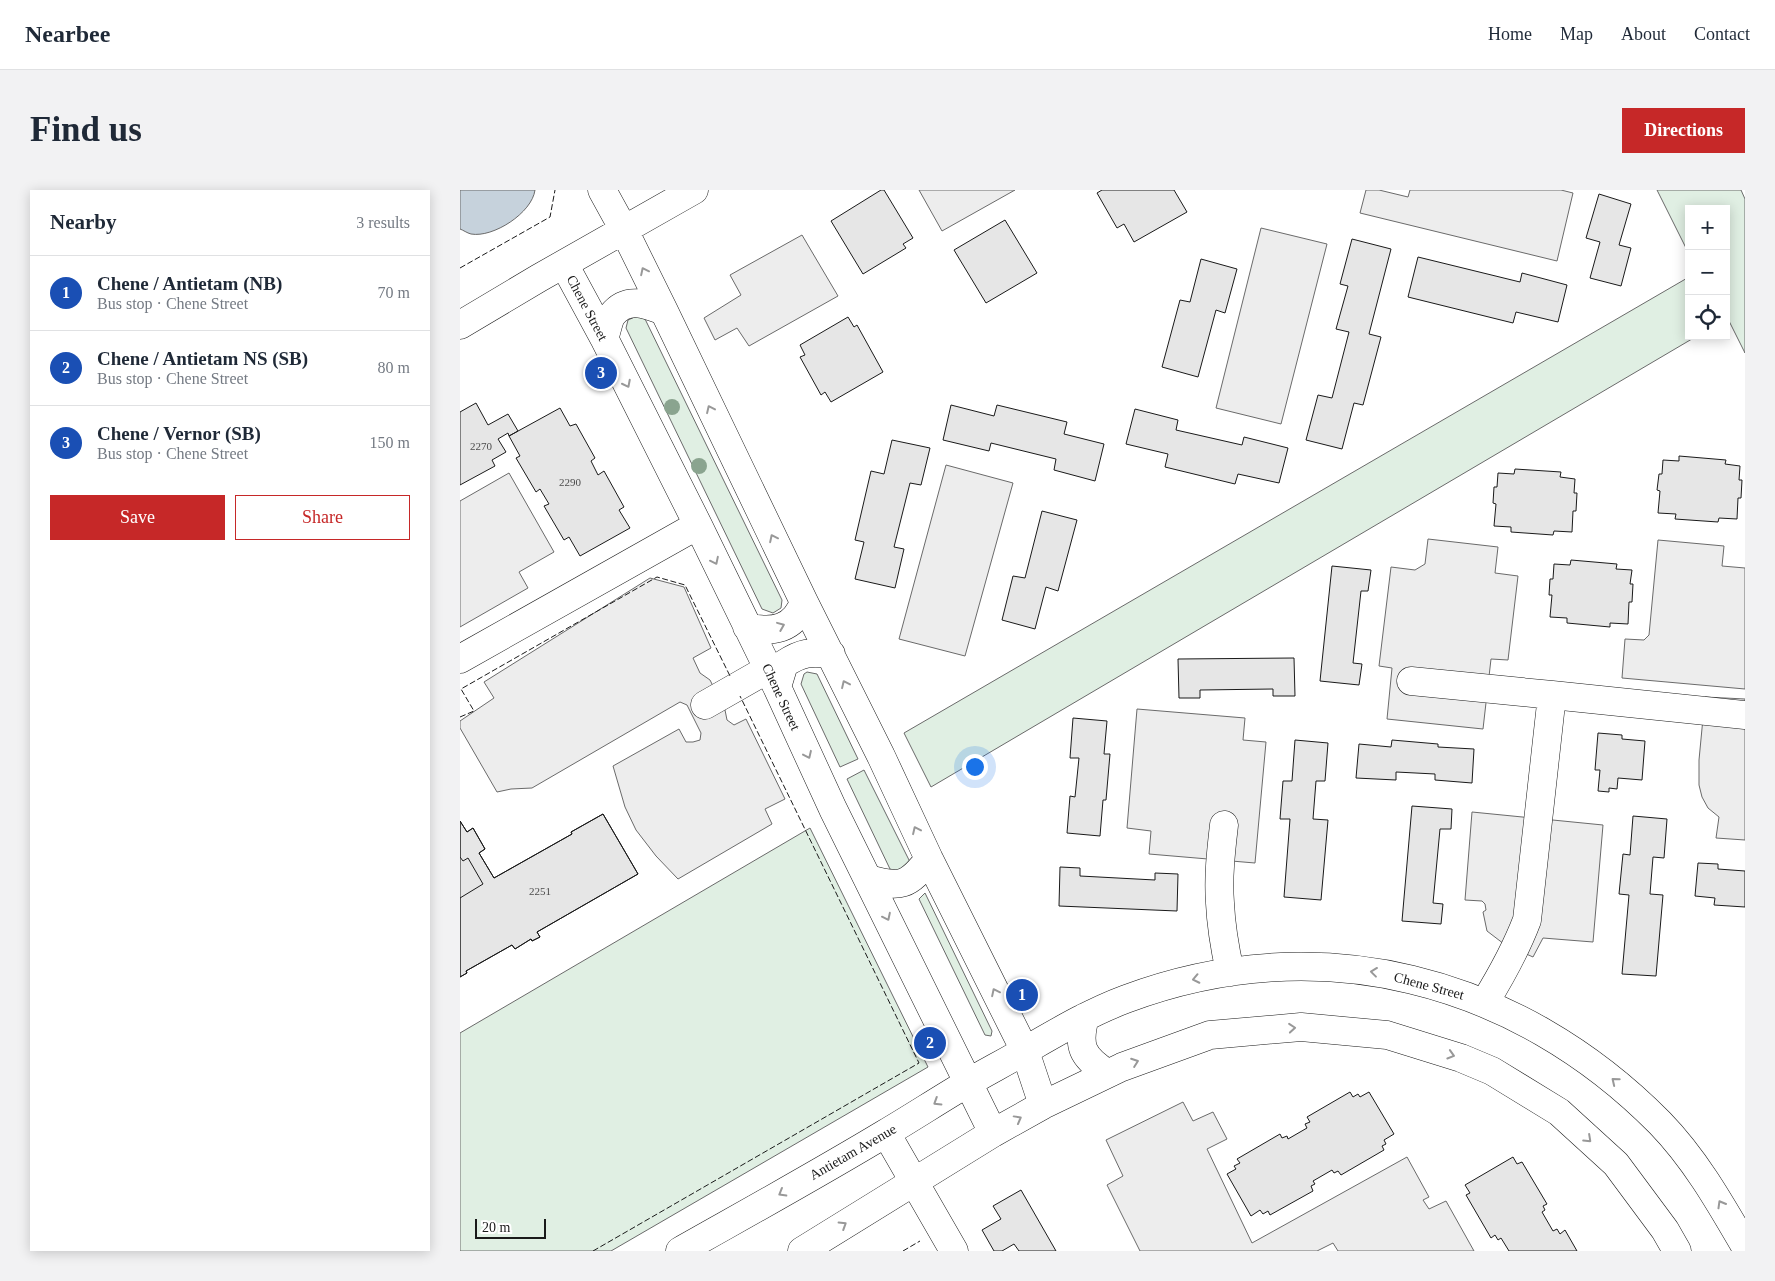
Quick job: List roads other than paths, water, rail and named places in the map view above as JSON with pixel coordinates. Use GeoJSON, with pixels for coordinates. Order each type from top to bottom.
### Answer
{"type":"FeatureCollection","features":[{"type":"Feature","properties":{"kind":"street"},"geometry":{"type":"LineString","coordinates":[[602,190],[624,230],[804,602],[882,756],[929,859],[1024,1051],[1043,1105]]}},
{"type":"Feature","properties":{"kind":"street"},"geometry":{"type":"LineString","coordinates":[[460,325],[694,190]]}},
{"type":"Feature","properties":{"kind":"street","name":"Chene Street"},"geometry":{"type":"LineString","coordinates":[[564,264],[604,338],[698,525],[773,678],[833,809],[993,1133]]}},
{"type":"Feature","properties":{"kind":"street"},"geometry":{"type":"LineString","coordinates":[[604,338],[612,316],[624,306],[639,302],[664,311]]}},
{"type":"Feature","properties":{"kind":"street"},"geometry":{"type":"LineString","coordinates":[[460,659],[698,525]]}},
{"type":"Feature","properties":{"kind":"street"},"geometry":{"type":"LineString","coordinates":[[747,627],[763,630],[780,628],[800,613],[804,602]]}},
{"type":"Feature","properties":{"kind":"street"},"geometry":{"type":"LineString","coordinates":[[705,705],[773,678],[784,664],[797,656],[811,652],[831,654]]}},
{"type":"Feature","properties":{"kind":"street"},"geometry":{"type":"LineString","coordinates":[[1411,681],[1745,714]]}},
{"type":"Feature","properties":{"kind":"street"},"geometry":{"type":"LineString","coordinates":[[1485,1002],[1520,940],[1527,920],[1552,695]]}},
{"type":"Feature","properties":{"kind":"street"},"geometry":{"type":"LineString","coordinates":[[1224,825],[1220,868],[1220,902],[1230,972]]}},
{"type":"Feature","properties":{"kind":"street"},"geometry":{"type":"LineString","coordinates":[[868,879],[888,884],[907,882],[918,874],[929,859]]}},
{"type":"Feature","properties":{"kind":"street","name":"Chene Street"},"geometry":{"type":"LineString","coordinates":[[1024,1051],[1085,1017],[1124,999],[1171,984],[1230,972],[1278,967],[1329,967],[1384,973],[1441,987],[1485,1002],[1528,1022],[1580,1055],[1618,1083],[1661,1125],[1692,1162],[1713,1190],[1745,1246]]}},
{"type":"Feature","properties":{"kind":"street"},"geometry":{"type":"LineString","coordinates":[[1085,1017],[1080,1035],[1086,1055],[1095,1065],[1107,1073]]}},
{"type":"Feature","properties":{"kind":"street"},"geometry":{"type":"LineString","coordinates":[[802,1251],[993,1133],[1107,1073],[1210,1035],[1301,1027],[1387,1035],[1461,1058],[1492,1071],[1558,1112],[1616,1164],[1665,1230],[1677,1251]]}},
{"type":"Feature","properties":{"kind":"street","name":"Antietam Avenue"},"geometry":{"type":"LineString","coordinates":[[680,1251],[886,1133],[968,1082],[1024,1051]]}},
{"type":"Feature","properties":{"kind":"street"},"geometry":{"type":"LineString","coordinates":[[886,1133],[954,1251]]}},
{"type":"Feature","properties":{"kind":"place","name":"Chene / Vernor (SB)"},"geometry":{"type":"Point","coordinates":[601,373]}},
{"type":"Feature","properties":{"kind":"place","name":"Chene / Antietam (NB)"},"geometry":{"type":"Point","coordinates":[1022,995]}},
{"type":"Feature","properties":{"kind":"place","name":"Chene / Antietam NS (SB)"},"geometry":{"type":"Point","coordinates":[930,1043]}}]}
